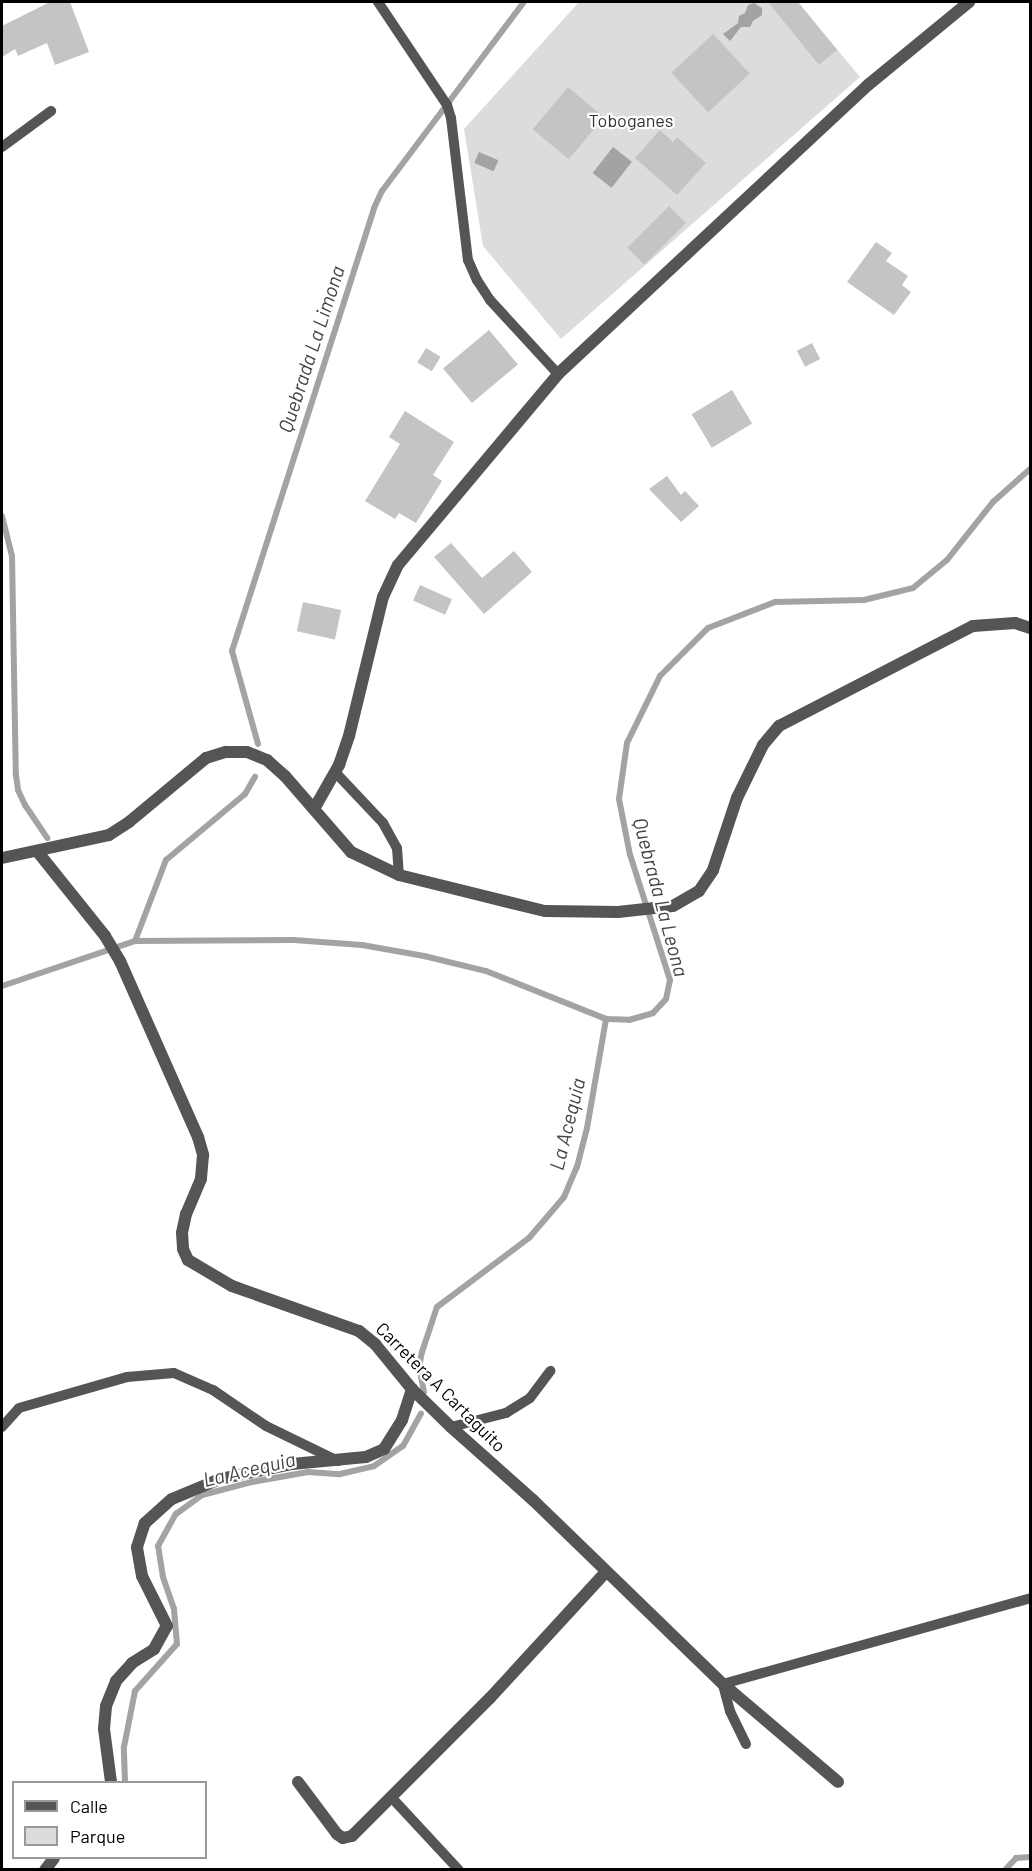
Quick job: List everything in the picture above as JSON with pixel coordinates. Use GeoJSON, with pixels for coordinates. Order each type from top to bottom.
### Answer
{"type":"FeatureCollection","features":[{"type":"Feature","properties":{"kind":"street"},"geometry":{"type":"LineString","coordinates":[[314,809],[335,772],[349,736],[383,597],[398,565],[558,374],[868,85],[969,2]]}},
{"type":"Feature","properties":{"kind":"street"},"geometry":{"type":"LineString","coordinates":[[2,858],[109,835],[129,822],[206,758],[226,752],[247,752],[267,760],[285,776],[351,852],[399,875],[545,911],[618,912],[673,906],[699,891],[713,870],[737,798],[763,745],[779,726],[973,626],[1015,622],[1030,628]]}},
{"type":"Feature","properties":{"kind":"street","name":"Carretera A Cartaguito"},"geometry":{"type":"LineString","coordinates":[[38,851],[105,936],[120,961],[198,1137],[203,1155],[201,1179],[186,1214],[182,1233],[183,1248],[188,1260],[232,1286],[358,1331],[375,1344],[412,1389],[451,1427],[533,1500],[723,1684],[838,1782]]}},
{"type":"Feature","properties":{"kind":"street"},"geometry":{"type":"LineString","coordinates":[[111,1781],[104,1729],[106,1706],[117,1681],[132,1663],[154,1648],[167,1626],[141,1576],[137,1547],[146,1523],[172,1499],[220,1479],[292,1464],[366,1457],[384,1449],[402,1420],[412,1389]]}},
{"type":"Feature","properties":{"kind":"street"},"geometry":{"type":"LineString","coordinates":[[298,1782],[337,1834],[343,1838],[352,1836],[490,1698],[606,1572]]}},
{"type":"Feature","properties":{"kind":"lane"},"geometry":{"type":"LineString","coordinates":[[378,2],[447,105],[451,118],[468,260],[477,280],[490,300],[558,374]]}},
{"type":"Feature","properties":{"kind":"lane"},"geometry":{"type":"LineString","coordinates":[[2,147],[51,111]]}},
{"type":"Feature","properties":{"kind":"lane"},"geometry":{"type":"LineString","coordinates":[[335,772],[383,823],[397,848],[399,875]]}},
{"type":"Feature","properties":{"kind":"lane"},"geometry":{"type":"LineString","coordinates":[[451,1427],[506,1413],[530,1398],[550,1371]]}},
{"type":"Feature","properties":{"kind":"lane"},"geometry":{"type":"LineString","coordinates":[[2,1428],[20,1408],[128,1377],[174,1373],[213,1390],[266,1426],[338,1461]]}},
{"type":"Feature","properties":{"kind":"lane"},"geometry":{"type":"LineString","coordinates":[[746,1744],[730,1711],[723,1684],[1030,1599]]}},
{"type":"Feature","properties":{"kind":"lane"},"geometry":{"type":"LineString","coordinates":[[392,1798],[459,1869]]}},
{"type":"Feature","properties":{"kind":"green space","name":"Toboganes"},"geometry":{"type":"Polygon","coordinates":[[[579,2],[798,2],[860,77],[561,339],[483,246],[464,129],[579,2]]]}},
{"type":"Feature","properties":{"kind":"shaded area"},"geometry":{"type":"Polygon","coordinates":[[[754,3],[762,8],[762,15],[753,21],[750,27],[741,27],[730,41],[723,34],[738,23],[739,16],[745,13],[748,5],[754,3]]]}},
{"type":"Feature","properties":{"kind":"shaded area"},"geometry":{"type":"Polygon","coordinates":[[[613,147],[632,162],[612,188],[593,173],[613,147]]]}},
{"type":"Feature","properties":{"kind":"shaded area"},"geometry":{"type":"Polygon","coordinates":[[[479,152],[498,160],[494,171],[474,163],[479,152]]]}},
{"type":"Feature","properties":{"kind":"building"},"geometry":{"type":"Polygon","coordinates":[[[50,2],[70,2],[89,52],[55,65],[47,43],[18,56],[15,49],[2,57],[2,26],[50,2]]]}},
{"type":"Feature","properties":{"kind":"building"},"geometry":{"type":"Polygon","coordinates":[[[768,2],[798,2],[837,50],[819,65],[768,2]]]}},
{"type":"Feature","properties":{"kind":"building"},"geometry":{"type":"Polygon","coordinates":[[[713,34],[750,73],[708,112],[671,73],[713,34]]]}},
{"type":"Feature","properties":{"kind":"building"},"geometry":{"type":"Polygon","coordinates":[[[568,87],[604,117],[569,159],[533,129],[568,87]]]}},
{"type":"Feature","properties":{"kind":"building"},"geometry":{"type":"Polygon","coordinates":[[[660,130],[673,142],[677,137],[706,163],[677,195],[635,158],[660,130]]]}},
{"type":"Feature","properties":{"kind":"building"},"geometry":{"type":"Polygon","coordinates":[[[669,206],[686,223],[644,265],[627,248],[669,206]]]}},
{"type":"Feature","properties":{"kind":"building"},"geometry":{"type":"Polygon","coordinates":[[[876,242],[892,253],[886,261],[908,276],[902,285],[911,292],[894,315],[847,282],[876,242]]]}},
{"type":"Feature","properties":{"kind":"building"},"geometry":{"type":"Polygon","coordinates":[[[489,330],[518,364],[472,403],[443,369],[489,330]]]}},
{"type":"Feature","properties":{"kind":"building"},"geometry":{"type":"Polygon","coordinates":[[[812,343],[820,359],[805,367],[797,351],[812,343]]]}},
{"type":"Feature","properties":{"kind":"building"},"geometry":{"type":"Polygon","coordinates":[[[426,348],[441,357],[432,371],[417,363],[426,348]]]}},
{"type":"Feature","properties":{"kind":"building"},"geometry":{"type":"Polygon","coordinates":[[[732,390],[752,423],[712,448],[692,414],[732,390]]]}},
{"type":"Feature","properties":{"kind":"building"},"geometry":{"type":"Polygon","coordinates":[[[405,411],[454,442],[433,475],[442,481],[416,523],[399,513],[395,519],[365,501],[400,444],[389,437],[405,411]]]}},
{"type":"Feature","properties":{"kind":"building"},"geometry":{"type":"Polygon","coordinates":[[[667,476],[681,495],[685,491],[699,506],[681,522],[649,489],[667,476]]]}},
{"type":"Feature","properties":{"kind":"building"},"geometry":{"type":"Polygon","coordinates":[[[451,543],[482,578],[514,551],[532,572],[484,614],[434,557],[451,543]]]}},
{"type":"Feature","properties":{"kind":"building"},"geometry":{"type":"Polygon","coordinates":[[[420,585],[452,599],[445,615],[413,601],[420,585]]]}},
{"type":"Feature","properties":{"kind":"building"},"geometry":{"type":"Polygon","coordinates":[[[303,602],[341,610],[335,639],[297,631],[303,602]]]}},
{"type":"Feature","properties":{"kind":"waterway","name":"Quebrada La Limona"},"geometry":{"type":"LineString","coordinates":[[258,744],[232,651],[374,208],[382,191],[524,2]]}},
{"type":"Feature","properties":{"kind":"waterway","name":"Quebrada La Leona"},"geometry":{"type":"LineString","coordinates":[[2,986],[135,941],[294,940],[362,945],[424,956],[486,971],[606,1019],[629,1020],[653,1013],[666,999],[670,980],[630,855],[619,799],[627,743],[660,676],[708,628],[775,602],[864,600],[913,588],[947,560],[993,502],[1030,469]]}},
{"type":"Feature","properties":{"kind":"waterway"},"geometry":{"type":"LineString","coordinates":[[2,516],[12,556],[18,790],[47,838]]}},
{"type":"Feature","properties":{"kind":"waterway","name":"Quebrada La Limona"},"geometry":{"type":"LineString","coordinates":[[135,941],[166,860],[245,794],[255,777]]}},
{"type":"Feature","properties":{"kind":"waterway","name":"La Acequia"},"geometry":{"type":"LineString","coordinates":[[424,1392],[419,1367],[437,1307],[529,1238],[564,1197],[577,1167],[587,1128],[606,1019]]}},
{"type":"Feature","properties":{"kind":"waterway","name":"La Acequia"},"geometry":{"type":"LineString","coordinates":[[125,1781],[124,1747],[135,1691],[177,1644],[174,1609],[163,1577],[158,1546],[176,1514],[202,1495],[252,1482],[308,1472],[340,1474],[374,1466],[403,1446],[421,1414]]}},
{"type":"Feature","properties":{"kind":"waterway","name":"La Acequia"},"geometry":{"type":"LineString","coordinates":[[1005,1870],[1016,1858],[1030,1857]]}}]}
